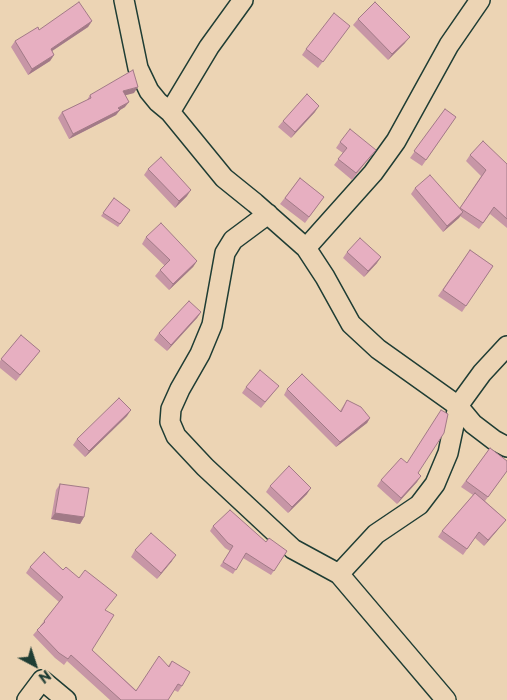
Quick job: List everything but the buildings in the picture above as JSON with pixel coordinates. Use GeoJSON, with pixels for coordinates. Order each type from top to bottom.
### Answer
{"type":"FeatureCollection","features":[{"type":"Feature","properties":{"kind":"street"},"geometry":{"type":"LineString","coordinates":[[124,0],[138,68],[149,91],[158,102],[170,112],[224,178],[306,248],[325,277],[351,324],[378,349],[458,406],[473,424],[507,447]]}},
{"type":"Feature","properties":{"kind":"street"},"geometry":{"type":"LineString","coordinates":[[170,112],[209,47],[243,0]]}},
{"type":"Feature","properties":{"kind":"street"},"geometry":{"type":"LineString","coordinates":[[306,248],[373,173],[396,141],[449,45],[480,0]]}},
{"type":"Feature","properties":{"kind":"street"},"geometry":{"type":"LineString","coordinates":[[268,214],[233,240],[225,253],[212,324],[200,354],[171,409],[170,422],[176,436],[204,467],[293,549],[339,574],[446,700]]}},
{"type":"Feature","properties":{"kind":"street"},"geometry":{"type":"LineString","coordinates":[[339,574],[376,534],[419,505],[435,484],[448,453],[458,406],[482,373],[507,346]]}},
{"type":"Feature","properties":{"kind":"street"},"geometry":{"type":"LineString","coordinates":[[27,700],[42,680],[66,700]]}}]}
